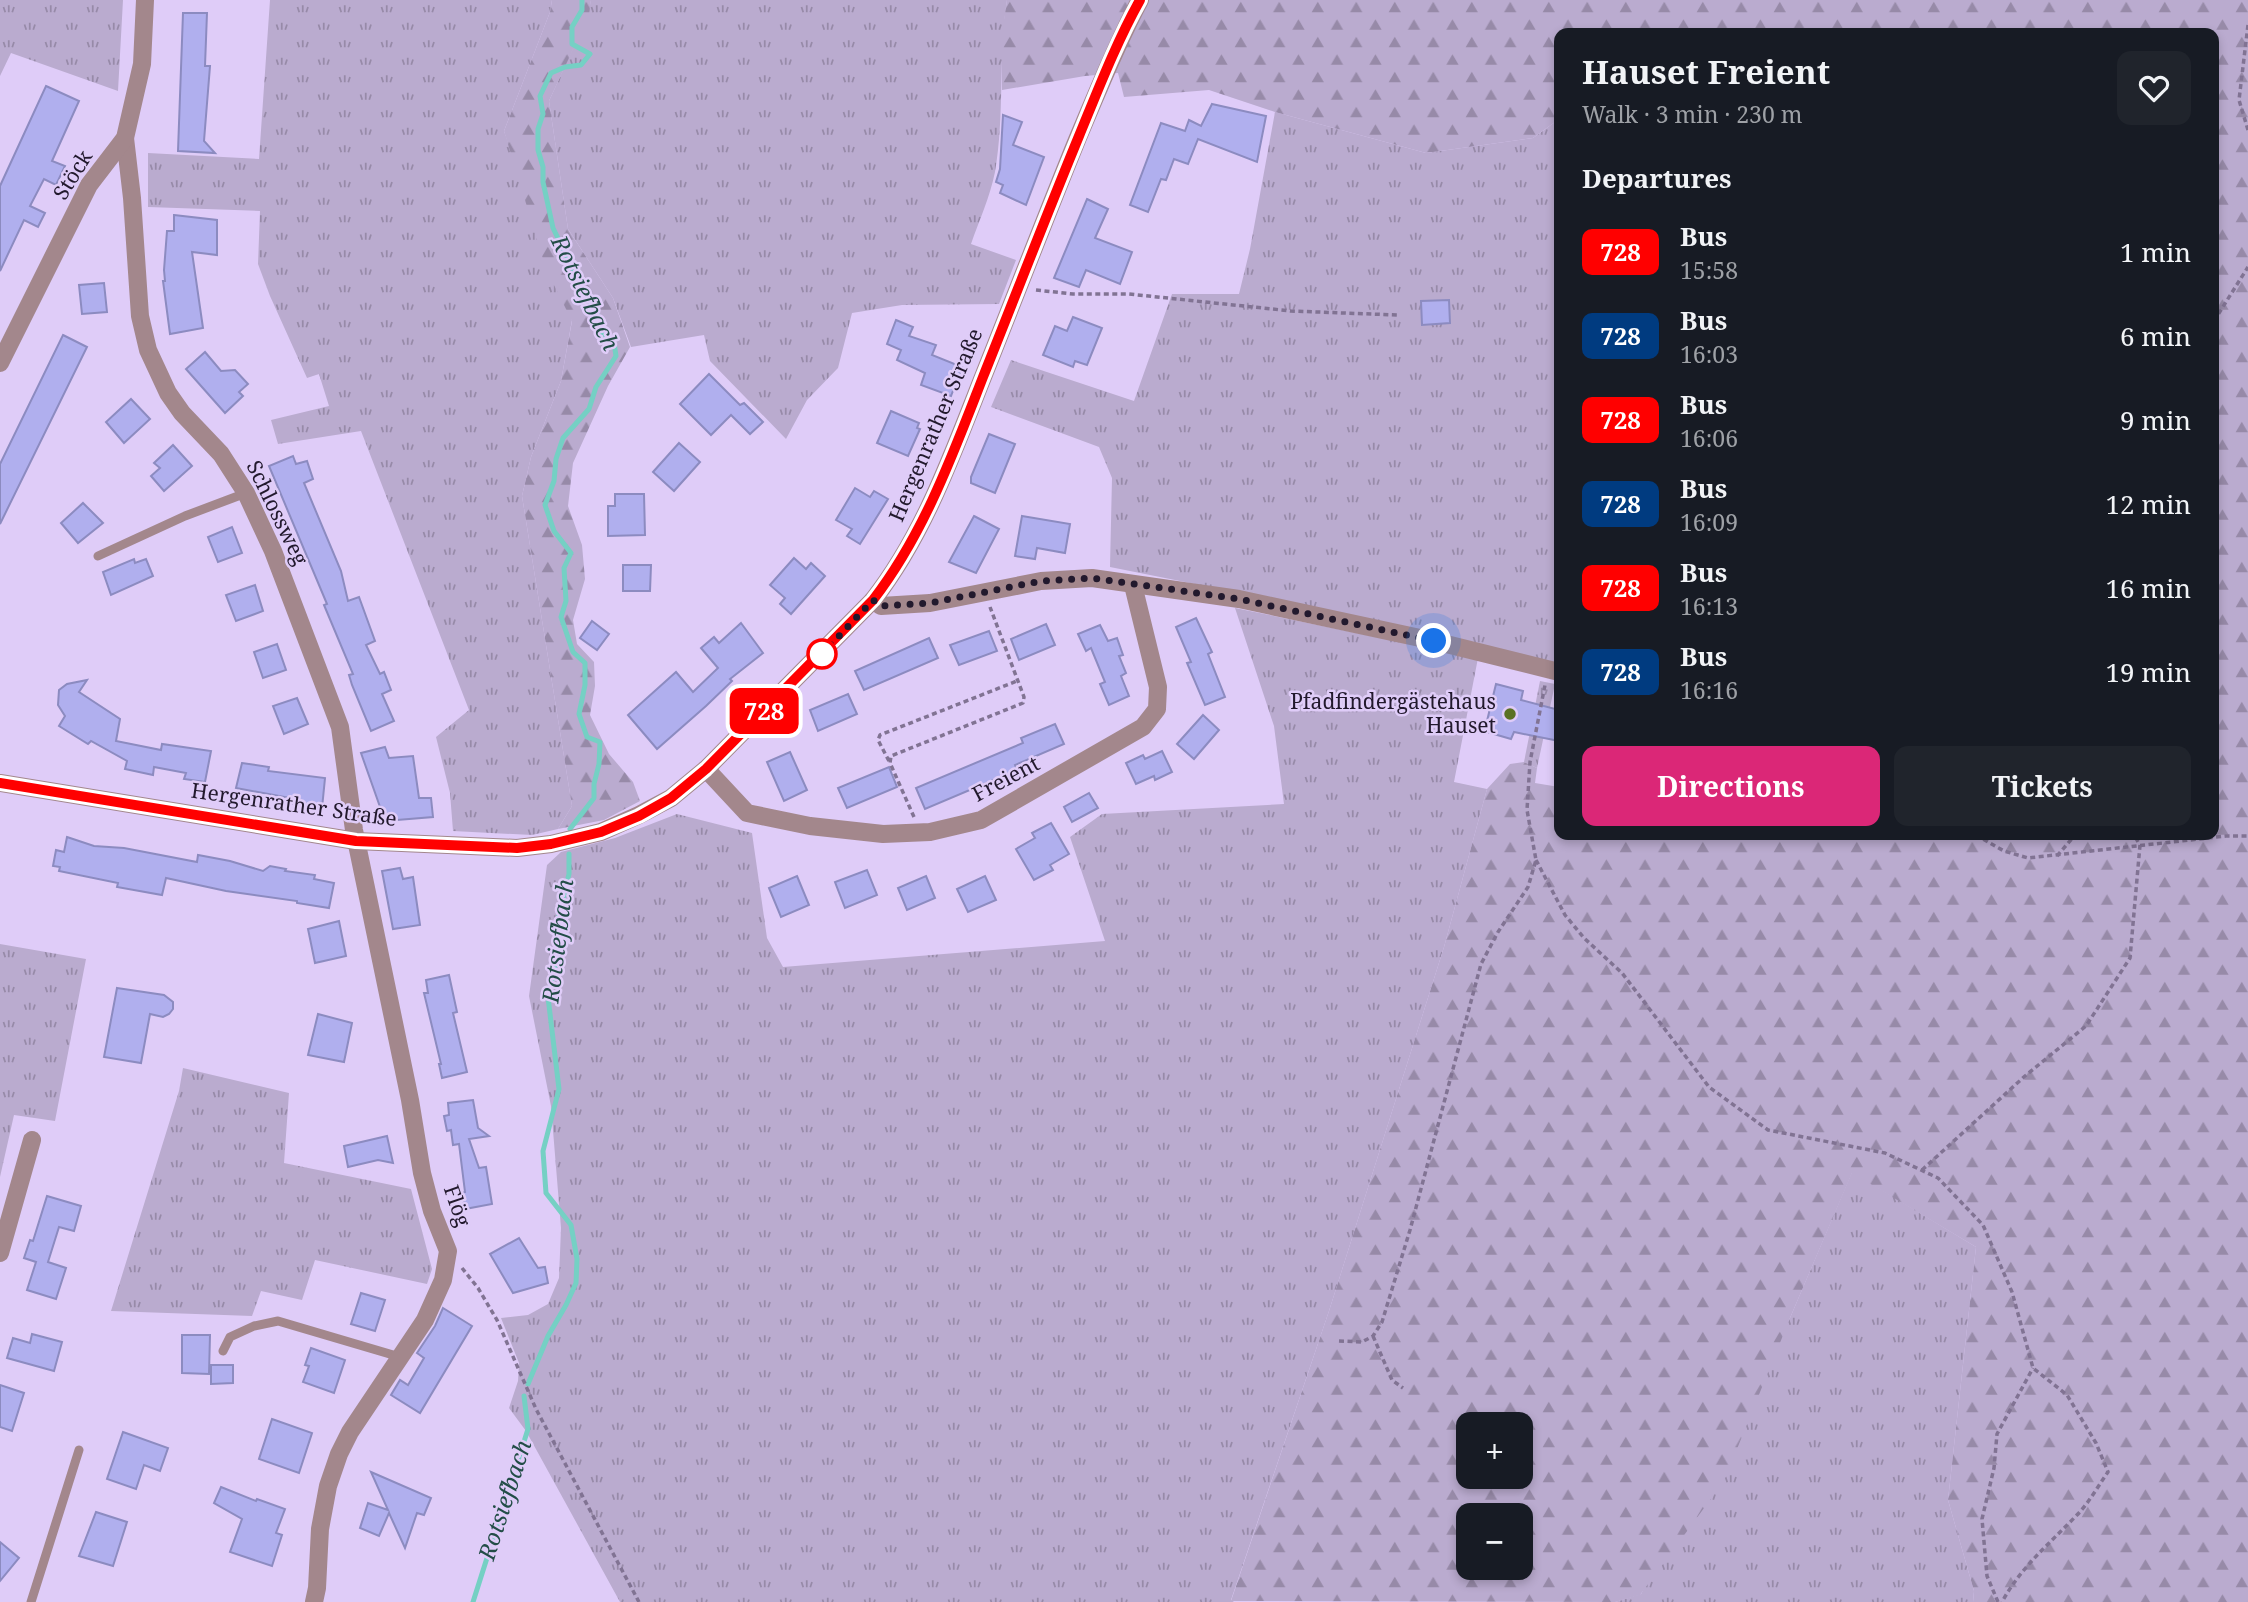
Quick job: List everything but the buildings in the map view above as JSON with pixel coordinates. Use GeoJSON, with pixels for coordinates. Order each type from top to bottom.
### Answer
{"type":"FeatureCollection","features":[{"type":"Feature","properties":{"kind":"street","name":"Stöck"},"geometry":{"type":"LineString","coordinates":[[0,363],[89,185],[125,138],[142,64],[145,0]]}},
{"type":"Feature","properties":{"kind":"street","name":"Hergenrather Straße"},"geometry":{"type":"LineString","coordinates":[[0,783],[356,841],[517,848],[551,844],[601,832],[639,816],[671,798],[706,769],[873,600],[925,518],[1109,64],[1140,1]]}},
{"type":"Feature","properties":{"kind":"street","name":"Schlossweg"},"geometry":{"type":"LineString","coordinates":[[125,138],[140,316],[148,350],[168,393],[182,413],[221,454],[246,493],[274,551],[341,727],[356,841]]}},
{"type":"Feature","properties":{"kind":"street"},"geometry":{"type":"LineString","coordinates":[[873,600],[881,606],[930,603],[1041,581],[1092,578],[1239,599],[1434,641],[1553,671]]}},
{"type":"Feature","properties":{"kind":"street","name":"Freient"},"geometry":{"type":"LineString","coordinates":[[706,769],[747,813],[822,828],[883,834],[920,832],[981,820],[1143,727],[1157,709],[1158,687],[1132,585]]}},
{"type":"Feature","properties":{"kind":"street","name":"Flög"},"geometry":{"type":"LineString","coordinates":[[314,1602],[320,1529],[328,1486],[350,1432],[425,1320],[443,1280],[448,1251],[432,1211],[422,1173],[410,1100],[356,841]]}},
{"type":"Feature","properties":{"kind":"street"},"geometry":{"type":"LineString","coordinates":[[0,1253],[32,1140]]}},
{"type":"Feature","properties":{"kind":"lane"},"geometry":{"type":"LineString","coordinates":[[99,555],[185,516],[246,493]]}},
{"type":"Feature","properties":{"kind":"lane"},"geometry":{"type":"LineString","coordinates":[[223,1350],[230,1337],[254,1326],[278,1321],[400,1357]]}},
{"type":"Feature","properties":{"kind":"lane"},"geometry":{"type":"LineString","coordinates":[[31,1602],[79,1450]]}},
{"type":"Feature","properties":{"kind":"path"},"geometry":{"type":"LineString","coordinates":[[2248,25],[2239,100],[2248,130]]}},
{"type":"Feature","properties":{"kind":"path"},"geometry":{"type":"LineString","coordinates":[[2219,313],[2248,267]]}},
{"type":"Feature","properties":{"kind":"path"},"geometry":{"type":"LineString","coordinates":[[1019,286],[1052,292],[1129,295],[1291,311],[1396,315]]}},
{"type":"Feature","properties":{"kind":"path"},"geometry":{"type":"LineString","coordinates":[[890,763],[891,756],[1023,703],[1024,697],[985,592]]}},
{"type":"Feature","properties":{"kind":"path"},"geometry":{"type":"LineString","coordinates":[[1553,671],[1530,762],[1527,810],[1535,860],[1564,915],[1622,974],[1709,1087],[1768,1130],[1885,1153],[1938,1178],[1983,1224],[2012,1292],[2033,1368],[2067,1395],[2096,1443],[2108,1472],[2079,1514],[2035,1556],[2000,1602]]}},
{"type":"Feature","properties":{"kind":"path"},"geometry":{"type":"LineString","coordinates":[[920,832],[877,740],[880,735],[1017,681]]}},
{"type":"Feature","properties":{"kind":"path"},"geometry":{"type":"LineString","coordinates":[[2219,836],[2248,836]]}},
{"type":"Feature","properties":{"kind":"path"},"geometry":{"type":"LineString","coordinates":[[1985,840],[2004,851],[2028,858],[2183,840]]}},
{"type":"Feature","properties":{"kind":"path"},"geometry":{"type":"LineString","coordinates":[[2056,856],[2070,840]]}},
{"type":"Feature","properties":{"kind":"path"},"geometry":{"type":"LineString","coordinates":[[1921,1170],[2025,1076],[2086,1026],[2130,958],[2140,845],[2137,840]]}},
{"type":"Feature","properties":{"kind":"path"},"geometry":{"type":"LineString","coordinates":[[1339,1341],[1362,1342],[1373,1336],[1382,1322],[1410,1230],[1481,964],[1498,932],[1528,887],[1535,860]]}},
{"type":"Feature","properties":{"kind":"path"},"geometry":{"type":"LineString","coordinates":[[448,1251],[478,1288],[497,1320],[536,1409],[639,1602]]}},
{"type":"Feature","properties":{"kind":"path"},"geometry":{"type":"LineString","coordinates":[[1373,1336],[1392,1380],[1403,1388]]}},
{"type":"Feature","properties":{"kind":"path"},"geometry":{"type":"LineString","coordinates":[[2000,1602],[1987,1576],[1983,1519],[1994,1468],[1997,1434],[2033,1368]]}},
{"type":"Feature","properties":{"kind":"green space"},"geometry":{"type":"Polygon","coordinates":[[[0,0],[123,0],[118,91],[11,53],[0,76],[0,0]]]}},
{"type":"Feature","properties":{"kind":"green space"},"geometry":{"type":"Polygon","coordinates":[[[270,0],[552,0],[550,12],[504,131],[572,320],[561,381],[531,457],[522,496],[572,806],[558,829],[532,835],[453,831],[450,793],[436,737],[469,710],[361,431],[278,444],[271,420],[329,406],[319,374],[307,378],[258,264],[260,211],[148,207],[148,153],[259,159],[270,0]]]}},
{"type":"Feature","properties":{"kind":"green space"},"geometry":{"type":"Polygon","coordinates":[[[552,0],[591,0],[589,15],[549,101],[568,229],[613,298],[630,347],[608,386],[573,463],[568,506],[582,545],[585,579],[573,620],[577,644],[594,662],[595,686],[590,715],[609,754],[633,782],[640,801],[604,820],[558,829],[572,806],[522,496],[531,457],[561,381],[572,321],[546,269],[504,131],[550,12],[552,0]]]}},
{"type":"Feature","properties":{"kind":"green space"},"geometry":{"type":"Polygon","coordinates":[[[591,0],[1007,0],[995,172],[971,244],[1016,260],[999,304],[902,305],[852,313],[838,368],[807,400],[786,439],[710,361],[704,335],[631,347],[613,298],[568,229],[549,101],[588,15],[591,0]]]}},
{"type":"Feature","properties":{"kind":"green space"},"geometry":{"type":"Polygon","coordinates":[[[1007,0],[2248,0],[2248,1602],[1973,1602],[1974,1591],[1948,1500],[1976,1247],[1852,1173],[1724,1481],[1640,1595],[1615,1602],[1231,1601],[1329,1311],[1444,947],[1487,789],[1510,764],[1524,762],[1537,768],[1535,783],[1554,786],[1554,840],[2219,840],[2219,28],[1554,28],[1554,123],[1533,138],[1426,153],[1275,112],[1209,90],[1124,97],[1118,73],[1002,90],[1002,33],[1007,0]]]}},
{"type":"Feature","properties":{"kind":"green space"},"geometry":{"type":"Polygon","coordinates":[[[1275,112],[1426,153],[1533,138],[1554,123],[1554,665],[1230,591],[1110,567],[1112,478],[1099,447],[991,407],[1011,360],[1134,401],[1172,294],[1239,294],[1275,112]]]}},
{"type":"Feature","properties":{"kind":"green space"},"geometry":{"type":"Polygon","coordinates":[[[1235,608],[1478,658],[1454,782],[1487,789],[1444,947],[1329,1311],[1231,1600],[1234,1602],[620,1602],[526,1431],[509,1408],[518,1381],[519,1363],[501,1318],[528,1315],[548,1304],[559,1278],[561,1228],[551,1106],[529,996],[547,865],[561,852],[615,838],[677,814],[752,833],[767,938],[783,967],[1105,941],[1070,837],[1102,814],[1284,804],[1274,726],[1235,608]]]}},
{"type":"Feature","properties":{"kind":"green space"},"geometry":{"type":"Polygon","coordinates":[[[1540,681],[1554,684],[1537,768],[1524,762],[1540,681]]]}},
{"type":"Feature","properties":{"kind":"green space"},"geometry":{"type":"Polygon","coordinates":[[[0,944],[86,959],[55,1121],[14,1115],[0,1177],[0,944]]]}},
{"type":"Feature","properties":{"kind":"green space"},"geometry":{"type":"Polygon","coordinates":[[[183,1068],[289,1093],[284,1163],[411,1189],[432,1269],[427,1284],[315,1260],[302,1300],[261,1291],[252,1316],[111,1311],[179,1091],[183,1068]]]}},
{"type":"Feature","properties":{"kind":"green space"},"geometry":{"type":"Polygon","coordinates":[[[1852,1172],[1976,1247],[1948,1500],[1974,1591],[1973,1602],[1615,1602],[1641,1594],[1790,1318],[1852,1172]]]}},
{"type":"Feature","properties":{"kind":"waterway","name":"Rotsiefbach"},"geometry":{"type":"LineString","coordinates":[[570,829],[594,798],[600,742],[587,737],[579,714],[585,685],[585,663],[573,652],[561,617],[566,601],[564,568],[571,553],[554,531],[545,505],[554,481],[556,459],[563,438],[589,409],[596,387],[616,356],[614,343],[599,330],[600,319],[553,228],[538,150],[538,129],[543,114],[540,96],[551,73],[565,67],[581,65],[590,54],[572,44],[572,27],[582,10],[582,0]]}},
{"type":"Feature","properties":{"kind":"waterway","name":"Rotsiefbach"},"geometry":{"type":"LineString","coordinates":[[528,1384],[548,1336],[576,1283],[577,1259],[571,1225],[546,1193],[543,1151],[559,1089],[548,997],[556,962],[557,923],[569,874],[569,854]]}},
{"type":"Feature","properties":{"kind":"waterway","name":"Rotsiefbach"},"geometry":{"type":"LineString","coordinates":[[473,1602],[528,1429],[524,1396]]}},
{"type":"Feature","properties":{"kind":"bus line","name":"728"},"geometry":{"type":"LineString","coordinates":[[0,783],[356,841],[517,848],[551,844],[601,832],[639,816],[671,798],[706,769],[873,600],[925,518],[1068,161],[1109,64],[1140,0]]}},
{"type":"Feature","properties":{"kind":"place","name":"Pfadfindergästehaus Hauset"},"geometry":{"type":"Point","coordinates":[1510,714]}},
{"type":"Feature","properties":{"kind":"route"},"geometry":{"type":"LineString","coordinates":[[822,654],[873,600],[881,606],[930,603],[1041,581],[1092,578],[1239,599],[1434,641]]}}]}
